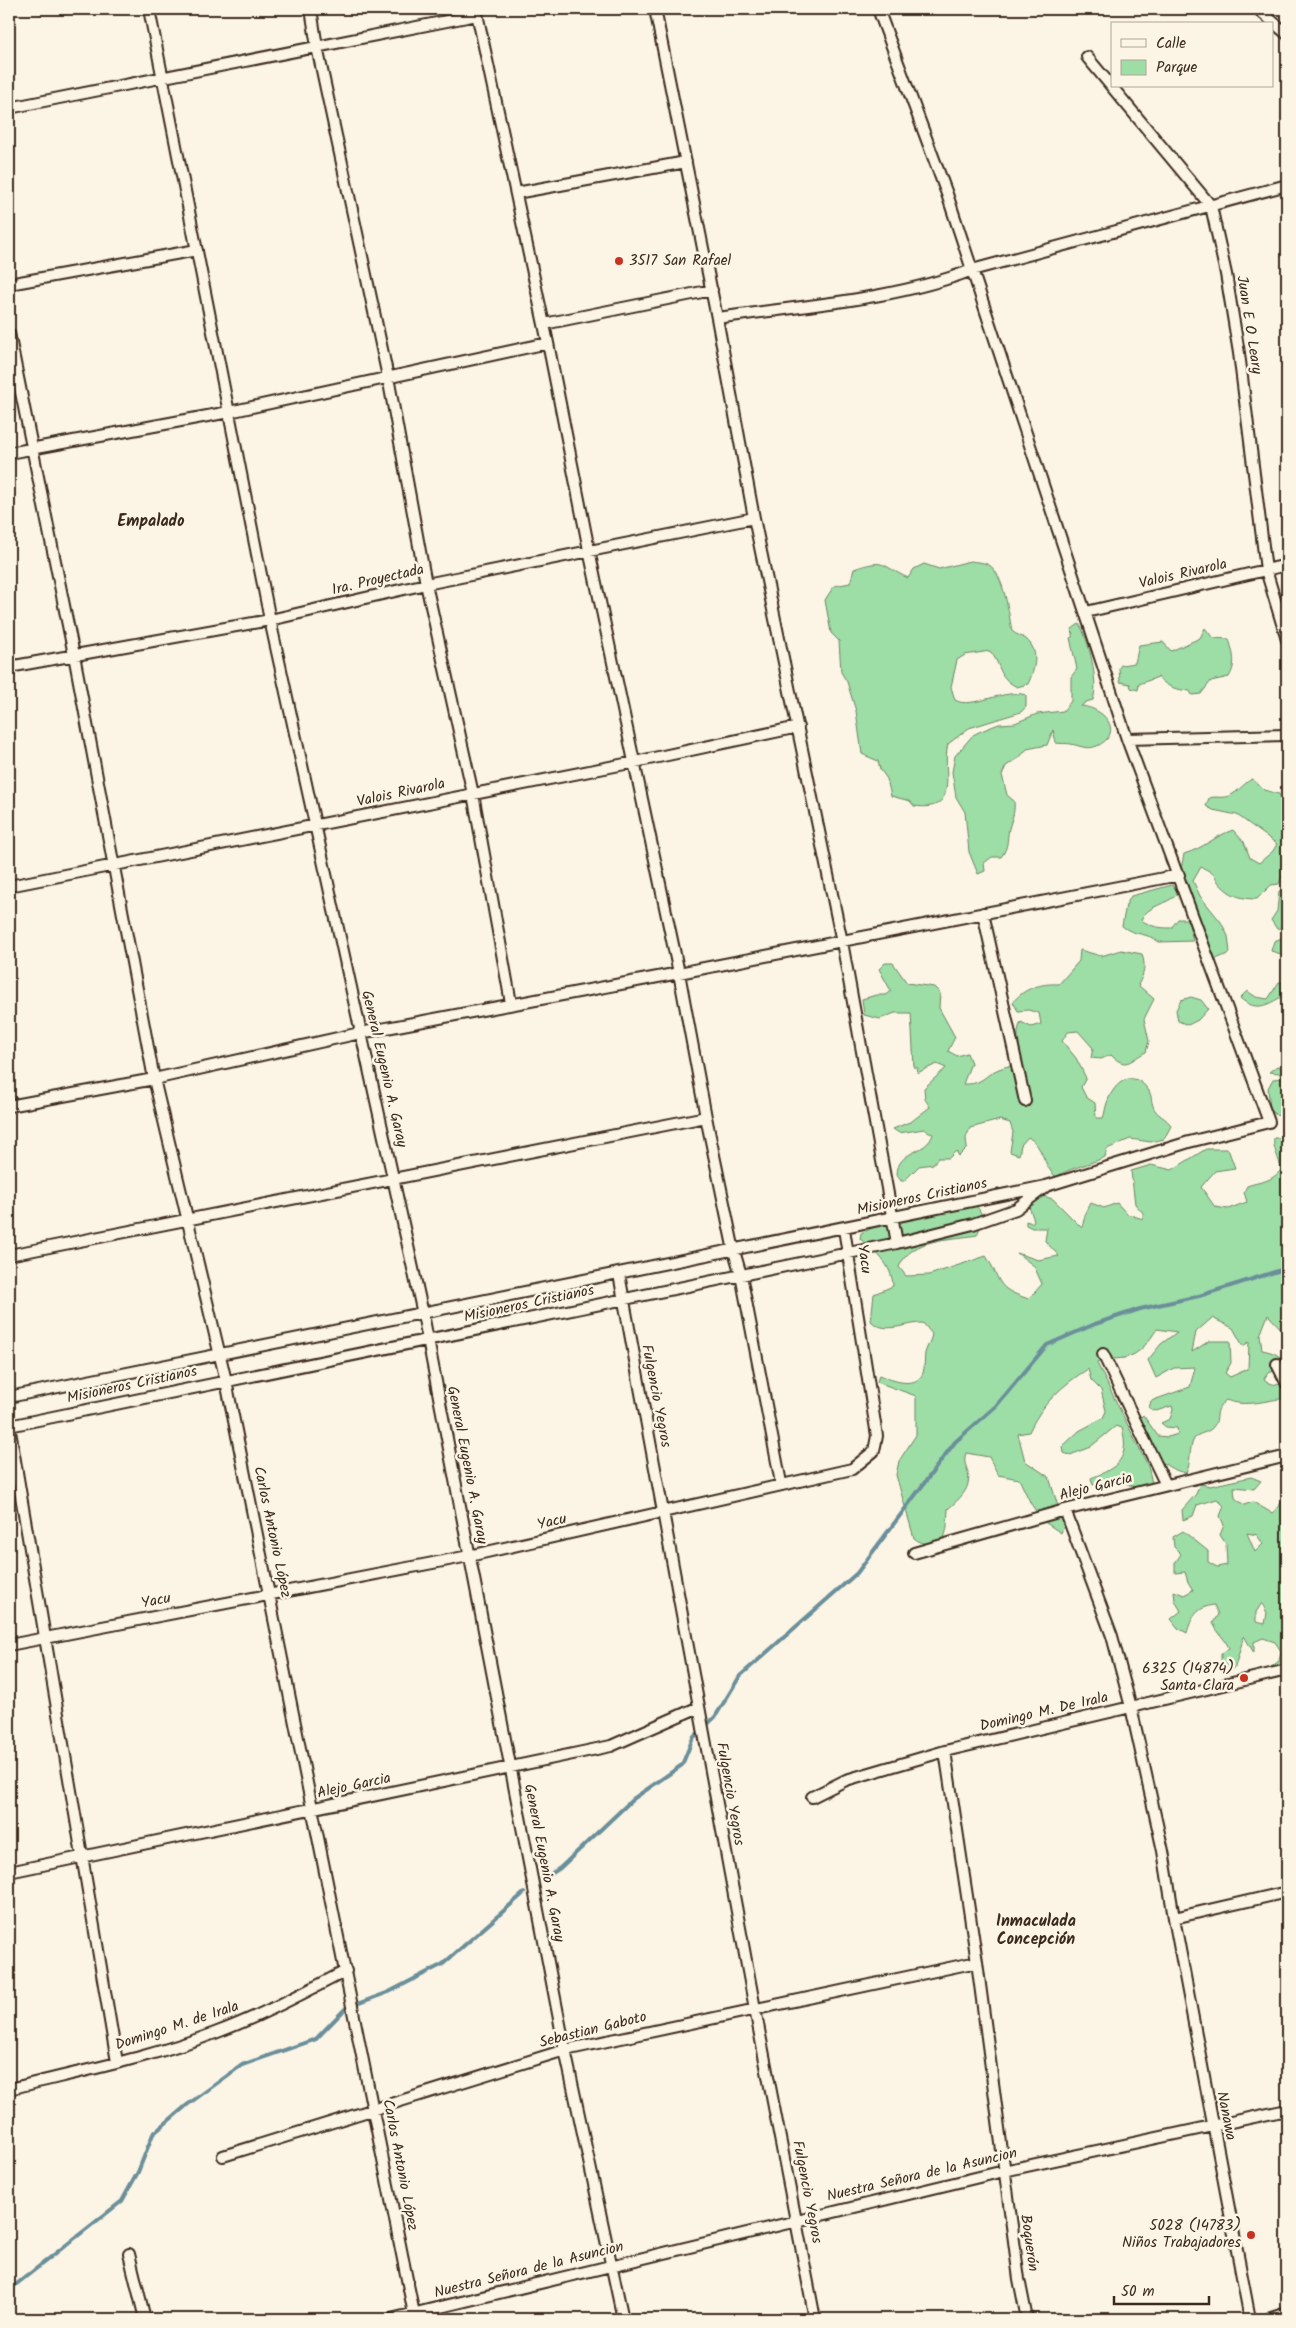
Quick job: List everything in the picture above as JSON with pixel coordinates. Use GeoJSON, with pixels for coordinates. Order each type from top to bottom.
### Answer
{"type":"FeatureCollection","features":[{"type":"Feature","properties":{"kind":"street","name":"General Eugenio A. Garay"},"geometry":{"type":"LineString","coordinates":[[149,9],[270,620],[423,1314],[565,2050],[610,2266],[623,2319]]}},
{"type":"Feature","properties":{"kind":"street"},"geometry":{"type":"LineString","coordinates":[[312,9],[317,47],[388,376],[426,584],[473,794],[511,1003]]}},
{"type":"Feature","properties":{"kind":"street"},"geometry":{"type":"LineString","coordinates":[[655,9],[712,290],[754,518],[842,942],[894,1219],[896,1243]]}},
{"type":"Feature","properties":{"kind":"street"},"geometry":{"type":"LineString","coordinates":[[9,1106],[154,1079],[360,1033],[511,1003],[842,942],[1179,875],[1127,739],[947,194],[878,9]]}},
{"type":"Feature","properties":{"kind":"street"},"geometry":{"type":"LineString","coordinates":[[1258,9],[1273,22]]}},
{"type":"Feature","properties":{"kind":"street"},"geometry":{"type":"LineString","coordinates":[[9,108],[317,47],[477,12],[679,973],[706,1117],[734,1251],[741,1275],[782,1483]]}},
{"type":"Feature","properties":{"kind":"street"},"geometry":{"type":"LineString","coordinates":[[1274,23],[1287,34]]}},
{"type":"Feature","properties":{"kind":"street","name":"Juan E O Leary"},"geometry":{"type":"LineString","coordinates":[[1087,56],[1111,85]]}},
{"type":"Feature","properties":{"kind":"street","name":"Juan E O Leary"},"geometry":{"type":"LineString","coordinates":[[1113,88],[1211,206],[1223,256],[1239,354],[1266,570],[1287,640]]}},
{"type":"Feature","properties":{"kind":"street"},"geometry":{"type":"LineString","coordinates":[[516,193],[686,162]]}},
{"type":"Feature","properties":{"kind":"street"},"geometry":{"type":"LineString","coordinates":[[717,318],[875,295],[952,278],[972,270],[1287,184]]}},
{"type":"Feature","properties":{"kind":"street"},"geometry":{"type":"LineString","coordinates":[[9,284],[197,250]]}},
{"type":"Feature","properties":{"kind":"street"},"geometry":{"type":"LineString","coordinates":[[544,324],[712,290]]}},
{"type":"Feature","properties":{"kind":"street","name":"Carlos Antonio López"},"geometry":{"type":"LineString","coordinates":[[9,333],[74,655],[154,1079],[189,1219],[226,1381],[415,2316]]}},
{"type":"Feature","properties":{"kind":"street"},"geometry":{"type":"LineString","coordinates":[[9,453],[230,412],[388,376],[548,343]]}},
{"type":"Feature","properties":{"kind":"street","name":"1ra. Proyectada"},"geometry":{"type":"LineString","coordinates":[[9,668],[270,620],[426,584],[754,518]]}},
{"type":"Feature","properties":{"kind":"street","name":"Valois Rivarola"},"geometry":{"type":"LineString","coordinates":[[1086,612],[1287,565]]}},
{"type":"Feature","properties":{"kind":"street","name":"Valois Rivarola"},"geometry":{"type":"LineString","coordinates":[[9,886],[635,762],[798,727]]}},
{"type":"Feature","properties":{"kind":"street"},"geometry":{"type":"LineString","coordinates":[[1127,739],[1287,735]]}},
{"type":"Feature","properties":{"kind":"street","name":"Misioneros Cristianos"},"geometry":{"type":"LineString","coordinates":[[9,1397],[894,1219],[1046,1186],[1189,1142],[1269,1122],[1179,875]]}},
{"type":"Feature","properties":{"kind":"street"},"geometry":{"type":"LineString","coordinates":[[983,914],[1025,1101]]}},
{"type":"Feature","properties":{"kind":"street"},"geometry":{"type":"LineString","coordinates":[[9,1255],[706,1117]]}},
{"type":"Feature","properties":{"kind":"street","name":"Misioneros Cristianos"},"geometry":{"type":"LineString","coordinates":[[9,1426],[896,1243],[973,1224],[1007,1212],[1016,1208],[1046,1186]]}},
{"type":"Feature","properties":{"kind":"street","name":"Yacu"},"geometry":{"type":"LineString","coordinates":[[9,1645],[469,1556],[663,1513],[782,1483],[852,1469],[874,1451],[877,1436],[844,1229]]}},
{"type":"Feature","properties":{"kind":"street","name":"Fulgencio Yegros"},"geometry":{"type":"LineString","coordinates":[[619,1274],[755,2009],[798,2220],[815,2319]]}},
{"type":"Feature","properties":{"kind":"street"},"geometry":{"type":"LineString","coordinates":[[1103,1354],[1166,1485]]}},
{"type":"Feature","properties":{"kind":"street"},"geometry":{"type":"LineString","coordinates":[[1276,1364],[1287,1384]]}},
{"type":"Feature","properties":{"kind":"street"},"geometry":{"type":"LineString","coordinates":[[9,1426],[117,2062]]}},
{"type":"Feature","properties":{"kind":"street","name":"Alejo Garcia"},"geometry":{"type":"LineString","coordinates":[[914,1553],[1065,1510],[1287,1456]]}},
{"type":"Feature","properties":{"kind":"street","name":"Nanawa"},"geometry":{"type":"LineString","coordinates":[[1065,1510],[1112,1636],[1131,1707],[1164,1851],[1174,1918],[1250,2319]]}},
{"type":"Feature","properties":{"kind":"street","name":"Domingo M. De Irala"},"geometry":{"type":"LineString","coordinates":[[812,1797],[846,1780],[945,1751],[1287,1670]]}},
{"type":"Feature","properties":{"kind":"street","name":"Alejo Garcia"},"geometry":{"type":"LineString","coordinates":[[9,1872],[314,1810],[611,1746],[699,1707]]}},
{"type":"Feature","properties":{"kind":"street","name":"Boquerón"},"geometry":{"type":"LineString","coordinates":[[945,1751],[977,1962],[1018,2279],[1027,2319]]}},
{"type":"Feature","properties":{"kind":"street"},"geometry":{"type":"LineString","coordinates":[[1174,1918],[1287,1892]]}},
{"type":"Feature","properties":{"kind":"street","name":"Sebastian Gaboto"},"geometry":{"type":"LineString","coordinates":[[224,2156],[565,2050],[977,1962]]}},
{"type":"Feature","properties":{"kind":"street","name":"Domingo M. de Irala"},"geometry":{"type":"LineString","coordinates":[[9,2089],[117,2062],[214,2033],[277,2007],[346,1971]]}},
{"type":"Feature","properties":{"kind":"street","name":"Nuestra Señora de la Asuncion"},"geometry":{"type":"LineString","coordinates":[[391,2319],[415,2316],[610,2266],[1004,2171],[1287,2110]]}},
{"type":"Feature","properties":{"kind":"street"},"geometry":{"type":"LineString","coordinates":[[128,2254],[145,2319]]}},
{"type":"Feature","properties":{"kind":"street"},"geometry":{"type":"LineString","coordinates":[[1268,2319],[1287,2313]]}},
{"type":"Feature","properties":{"kind":"green space"},"geometry":{"type":"Polygon","coordinates":[[[970,561],[989,565],[999,577],[1005,595],[1012,631],[1026,639],[1030,644],[1035,660],[1028,684],[1017,687],[1003,675],[990,651],[965,655],[957,660],[951,687],[955,700],[970,702],[1008,694],[1017,694],[1026,695],[1026,707],[1021,712],[969,728],[948,744],[946,754],[947,777],[944,796],[939,803],[929,806],[914,806],[910,801],[891,796],[887,779],[880,769],[878,761],[862,754],[856,711],[847,682],[841,672],[839,641],[831,633],[825,600],[834,586],[850,583],[854,569],[864,566],[882,564],[908,578],[914,569],[924,564],[939,569],[970,561]]]}},
{"type":"Feature","properties":{"kind":"green space"},"geometry":{"type":"Polygon","coordinates":[[[1079,624],[1086,639],[1092,661],[1095,683],[1093,700],[1081,706],[1098,711],[1104,716],[1111,728],[1110,735],[1097,746],[1087,748],[1056,743],[1053,730],[1047,745],[1027,749],[1019,758],[1006,766],[1002,775],[1007,795],[1014,801],[1014,813],[1007,845],[1001,857],[992,857],[984,863],[985,871],[978,874],[969,852],[965,812],[956,797],[952,772],[955,756],[973,735],[981,731],[999,724],[1015,723],[1037,714],[1063,711],[1071,701],[1071,677],[1077,669],[1070,638],[1073,636],[1072,629],[1079,624]]]}},
{"type":"Feature","properties":{"kind":"green space"},"geometry":{"type":"Polygon","coordinates":[[[1205,628],[1213,638],[1229,639],[1234,663],[1229,677],[1211,681],[1201,694],[1192,695],[1190,691],[1168,686],[1158,677],[1139,684],[1138,690],[1131,688],[1130,684],[1120,682],[1119,668],[1121,665],[1135,663],[1139,645],[1163,642],[1171,651],[1200,638],[1205,628]]]}},
{"type":"Feature","properties":{"kind":"green space"},"geometry":{"type":"Polygon","coordinates":[[[1252,779],[1264,790],[1279,794],[1287,808],[1287,871],[1282,876],[1279,884],[1271,885],[1257,899],[1253,899],[1231,894],[1211,872],[1201,867],[1193,881],[1200,896],[1221,922],[1228,936],[1230,953],[1216,959],[1198,923],[1188,884],[1181,869],[1184,854],[1198,849],[1233,830],[1244,842],[1250,858],[1259,863],[1273,851],[1277,844],[1237,815],[1213,810],[1206,806],[1209,798],[1229,796],[1252,779]]]}},
{"type":"Feature","properties":{"kind":"green space"},"geometry":{"type":"Polygon","coordinates":[[[1172,885],[1179,893],[1152,908],[1141,920],[1156,927],[1171,928],[1178,919],[1188,919],[1193,941],[1159,942],[1122,926],[1126,905],[1131,896],[1172,885]]]}},
{"type":"Feature","properties":{"kind":"green space"},"geometry":{"type":"Polygon","coordinates":[[[1279,891],[1287,891],[1287,925],[1277,929],[1271,920],[1277,911],[1279,891]]]}},
{"type":"Feature","properties":{"kind":"green space"},"geometry":{"type":"Polygon","coordinates":[[[1287,936],[1287,945],[1281,954],[1271,951],[1274,941],[1287,936]]]}},
{"type":"Feature","properties":{"kind":"green space"},"geometry":{"type":"Polygon","coordinates":[[[1080,950],[1101,956],[1121,950],[1142,954],[1144,970],[1138,985],[1154,999],[1144,1019],[1149,1041],[1146,1052],[1125,1063],[1116,1060],[1111,1055],[1101,1059],[1091,1058],[1093,1048],[1078,1031],[1068,1032],[1062,1041],[1076,1058],[1086,1078],[1081,1087],[1086,1097],[1095,1103],[1096,1118],[1103,1118],[1110,1095],[1119,1084],[1125,1080],[1137,1080],[1149,1091],[1154,1109],[1171,1126],[1164,1139],[1151,1142],[1130,1139],[1107,1149],[1105,1157],[1056,1177],[1048,1167],[1037,1145],[1028,1137],[1021,1145],[1019,1155],[1010,1152],[1013,1132],[1010,1123],[1000,1120],[970,1128],[966,1138],[967,1148],[959,1156],[956,1151],[949,1158],[938,1158],[933,1164],[919,1166],[904,1181],[901,1181],[897,1175],[898,1167],[902,1161],[925,1146],[933,1134],[924,1129],[899,1133],[893,1129],[912,1121],[930,1107],[925,1099],[924,1088],[946,1068],[937,1064],[917,1073],[918,1068],[914,1067],[911,1013],[895,1013],[880,1019],[864,1015],[862,999],[876,995],[885,995],[891,991],[879,969],[885,963],[893,963],[907,983],[934,987],[940,993],[939,1008],[955,1037],[948,1051],[957,1056],[967,1053],[971,1063],[963,1084],[970,1084],[1001,1068],[1019,1063],[1018,1032],[1021,1022],[1031,1027],[1041,1024],[1039,1013],[1028,1010],[1018,1011],[1013,1002],[1022,993],[1033,987],[1059,984],[1079,961],[1080,950]]]}},
{"type":"Feature","properties":{"kind":"green space"},"geometry":{"type":"Polygon","coordinates":[[[1279,982],[1287,983],[1287,994],[1269,1003],[1258,1006],[1252,1005],[1240,998],[1247,991],[1256,997],[1268,999],[1279,982]]]}},
{"type":"Feature","properties":{"kind":"green space"},"geometry":{"type":"Polygon","coordinates":[[[1191,997],[1201,1000],[1208,1009],[1198,1020],[1188,1025],[1178,1021],[1176,1010],[1181,1000],[1191,997]]]}},
{"type":"Feature","properties":{"kind":"green space"},"geometry":{"type":"Polygon","coordinates":[[[1277,1066],[1287,1069],[1285,1109],[1277,1116],[1270,1109],[1268,1088],[1273,1079],[1283,1078],[1279,1073],[1269,1072],[1277,1066]]]}},
{"type":"Feature","properties":{"kind":"green space"},"geometry":{"type":"Polygon","coordinates":[[[1274,1138],[1281,1138],[1287,1152],[1287,1335],[1268,1315],[1260,1335],[1262,1350],[1282,1358],[1287,1370],[1281,1369],[1268,1373],[1264,1379],[1275,1384],[1287,1383],[1287,1398],[1256,1403],[1226,1400],[1219,1408],[1213,1427],[1194,1439],[1186,1473],[1167,1466],[1155,1454],[1139,1419],[1143,1415],[1158,1436],[1168,1437],[1178,1434],[1177,1428],[1166,1427],[1161,1423],[1170,1419],[1173,1410],[1172,1406],[1156,1411],[1149,1408],[1151,1401],[1190,1387],[1195,1367],[1174,1368],[1156,1378],[1148,1360],[1161,1344],[1177,1332],[1157,1329],[1144,1347],[1135,1354],[1124,1358],[1107,1359],[1097,1363],[1148,1466],[1153,1487],[1141,1490],[1121,1481],[1093,1485],[1091,1478],[1115,1466],[1120,1460],[1124,1447],[1122,1428],[1116,1426],[1089,1448],[1070,1455],[1064,1453],[1063,1446],[1079,1431],[1103,1418],[1106,1411],[1101,1390],[1091,1380],[1088,1369],[1053,1396],[1029,1432],[1018,1434],[1025,1461],[1049,1477],[1064,1526],[1061,1533],[1043,1521],[1031,1504],[1019,1479],[998,1475],[989,1457],[966,1453],[965,1461],[969,1478],[968,1484],[964,1493],[948,1509],[946,1534],[943,1539],[935,1544],[928,1544],[914,1538],[896,1475],[899,1461],[916,1435],[916,1396],[877,1382],[879,1375],[903,1382],[915,1381],[920,1378],[924,1368],[925,1353],[932,1334],[923,1323],[889,1328],[882,1327],[871,1321],[874,1294],[893,1286],[890,1271],[877,1253],[860,1239],[861,1233],[886,1222],[914,1219],[952,1200],[967,1201],[976,1206],[981,1214],[982,1223],[977,1235],[944,1239],[923,1245],[905,1257],[899,1267],[906,1276],[929,1275],[986,1256],[1004,1287],[1029,1299],[1042,1284],[1034,1266],[1017,1253],[1038,1260],[1059,1256],[1045,1241],[1047,1228],[1032,1228],[1026,1225],[1026,1221],[1032,1223],[1034,1220],[1028,1204],[1032,1193],[1053,1199],[1082,1228],[1085,1215],[1091,1203],[1104,1208],[1117,1203],[1127,1214],[1143,1219],[1143,1213],[1135,1204],[1131,1171],[1151,1165],[1172,1170],[1206,1149],[1228,1149],[1235,1168],[1215,1171],[1201,1187],[1215,1207],[1228,1209],[1247,1202],[1244,1192],[1247,1186],[1269,1179],[1281,1170],[1274,1138]],[[1212,1318],[1196,1332],[1192,1352],[1209,1341],[1230,1341],[1231,1363],[1225,1373],[1230,1377],[1248,1369],[1249,1342],[1243,1346],[1233,1328],[1212,1318]]]}},
{"type":"Feature","properties":{"kind":"green space"},"geometry":{"type":"Polygon","coordinates":[[[1251,1477],[1261,1481],[1254,1489],[1234,1487],[1235,1498],[1244,1505],[1253,1502],[1272,1513],[1279,1507],[1283,1497],[1287,1498],[1287,1650],[1278,1674],[1271,1667],[1279,1661],[1281,1651],[1275,1642],[1263,1638],[1254,1642],[1254,1653],[1244,1636],[1235,1667],[1226,1673],[1221,1664],[1221,1654],[1229,1648],[1213,1623],[1218,1614],[1214,1605],[1203,1608],[1196,1614],[1187,1633],[1178,1628],[1171,1619],[1181,1611],[1175,1601],[1174,1591],[1184,1595],[1193,1590],[1185,1572],[1175,1573],[1175,1563],[1181,1554],[1174,1547],[1173,1537],[1183,1531],[1208,1551],[1208,1562],[1217,1567],[1227,1565],[1226,1544],[1220,1535],[1224,1525],[1220,1516],[1224,1506],[1217,1499],[1197,1505],[1193,1516],[1183,1520],[1182,1510],[1196,1494],[1200,1484],[1210,1486],[1251,1477]],[[1247,1533],[1255,1552],[1263,1544],[1257,1535],[1247,1533]],[[1262,1603],[1256,1612],[1256,1622],[1265,1624],[1267,1613],[1262,1603]]]}},
{"type":"Feature","properties":{"kind":"waterway"},"geometry":{"type":"LineString","coordinates":[[542,1880],[560,1868],[633,1799],[682,1765],[693,1738],[715,1717],[740,1676],[857,1573],[955,1442],[996,1406],[1047,1345],[1095,1324],[1140,1309],[1199,1296],[1287,1268]]}},
{"type":"Feature","properties":{"kind":"waterway"},"geometry":{"type":"LineString","coordinates":[[9,2290],[122,2201],[138,2172],[153,2134],[187,2105],[242,2065],[316,2039],[346,2008],[389,1992],[443,1964],[524,1893]]}},
{"type":"Feature","properties":{"kind":"place","name":"3517 San Rafael"},"geometry":{"type":"Point","coordinates":[619,261]}},
{"type":"Feature","properties":{"kind":"place","name":"6325 (14874) Santa Clara"},"geometry":{"type":"Point","coordinates":[1244,1678]}},
{"type":"Feature","properties":{"kind":"place","name":"5028 (14783) Niños Trabajadores"},"geometry":{"type":"Point","coordinates":[1251,2235]}},
{"type":"Feature","properties":{"kind":"district","name":"Empalado"},"geometry":{"type":"Point","coordinates":[151,521]}},
{"type":"Feature","properties":{"kind":"district","name":"Inmaculada Concepción"},"geometry":{"type":"Point","coordinates":[1036,1930]}}]}
